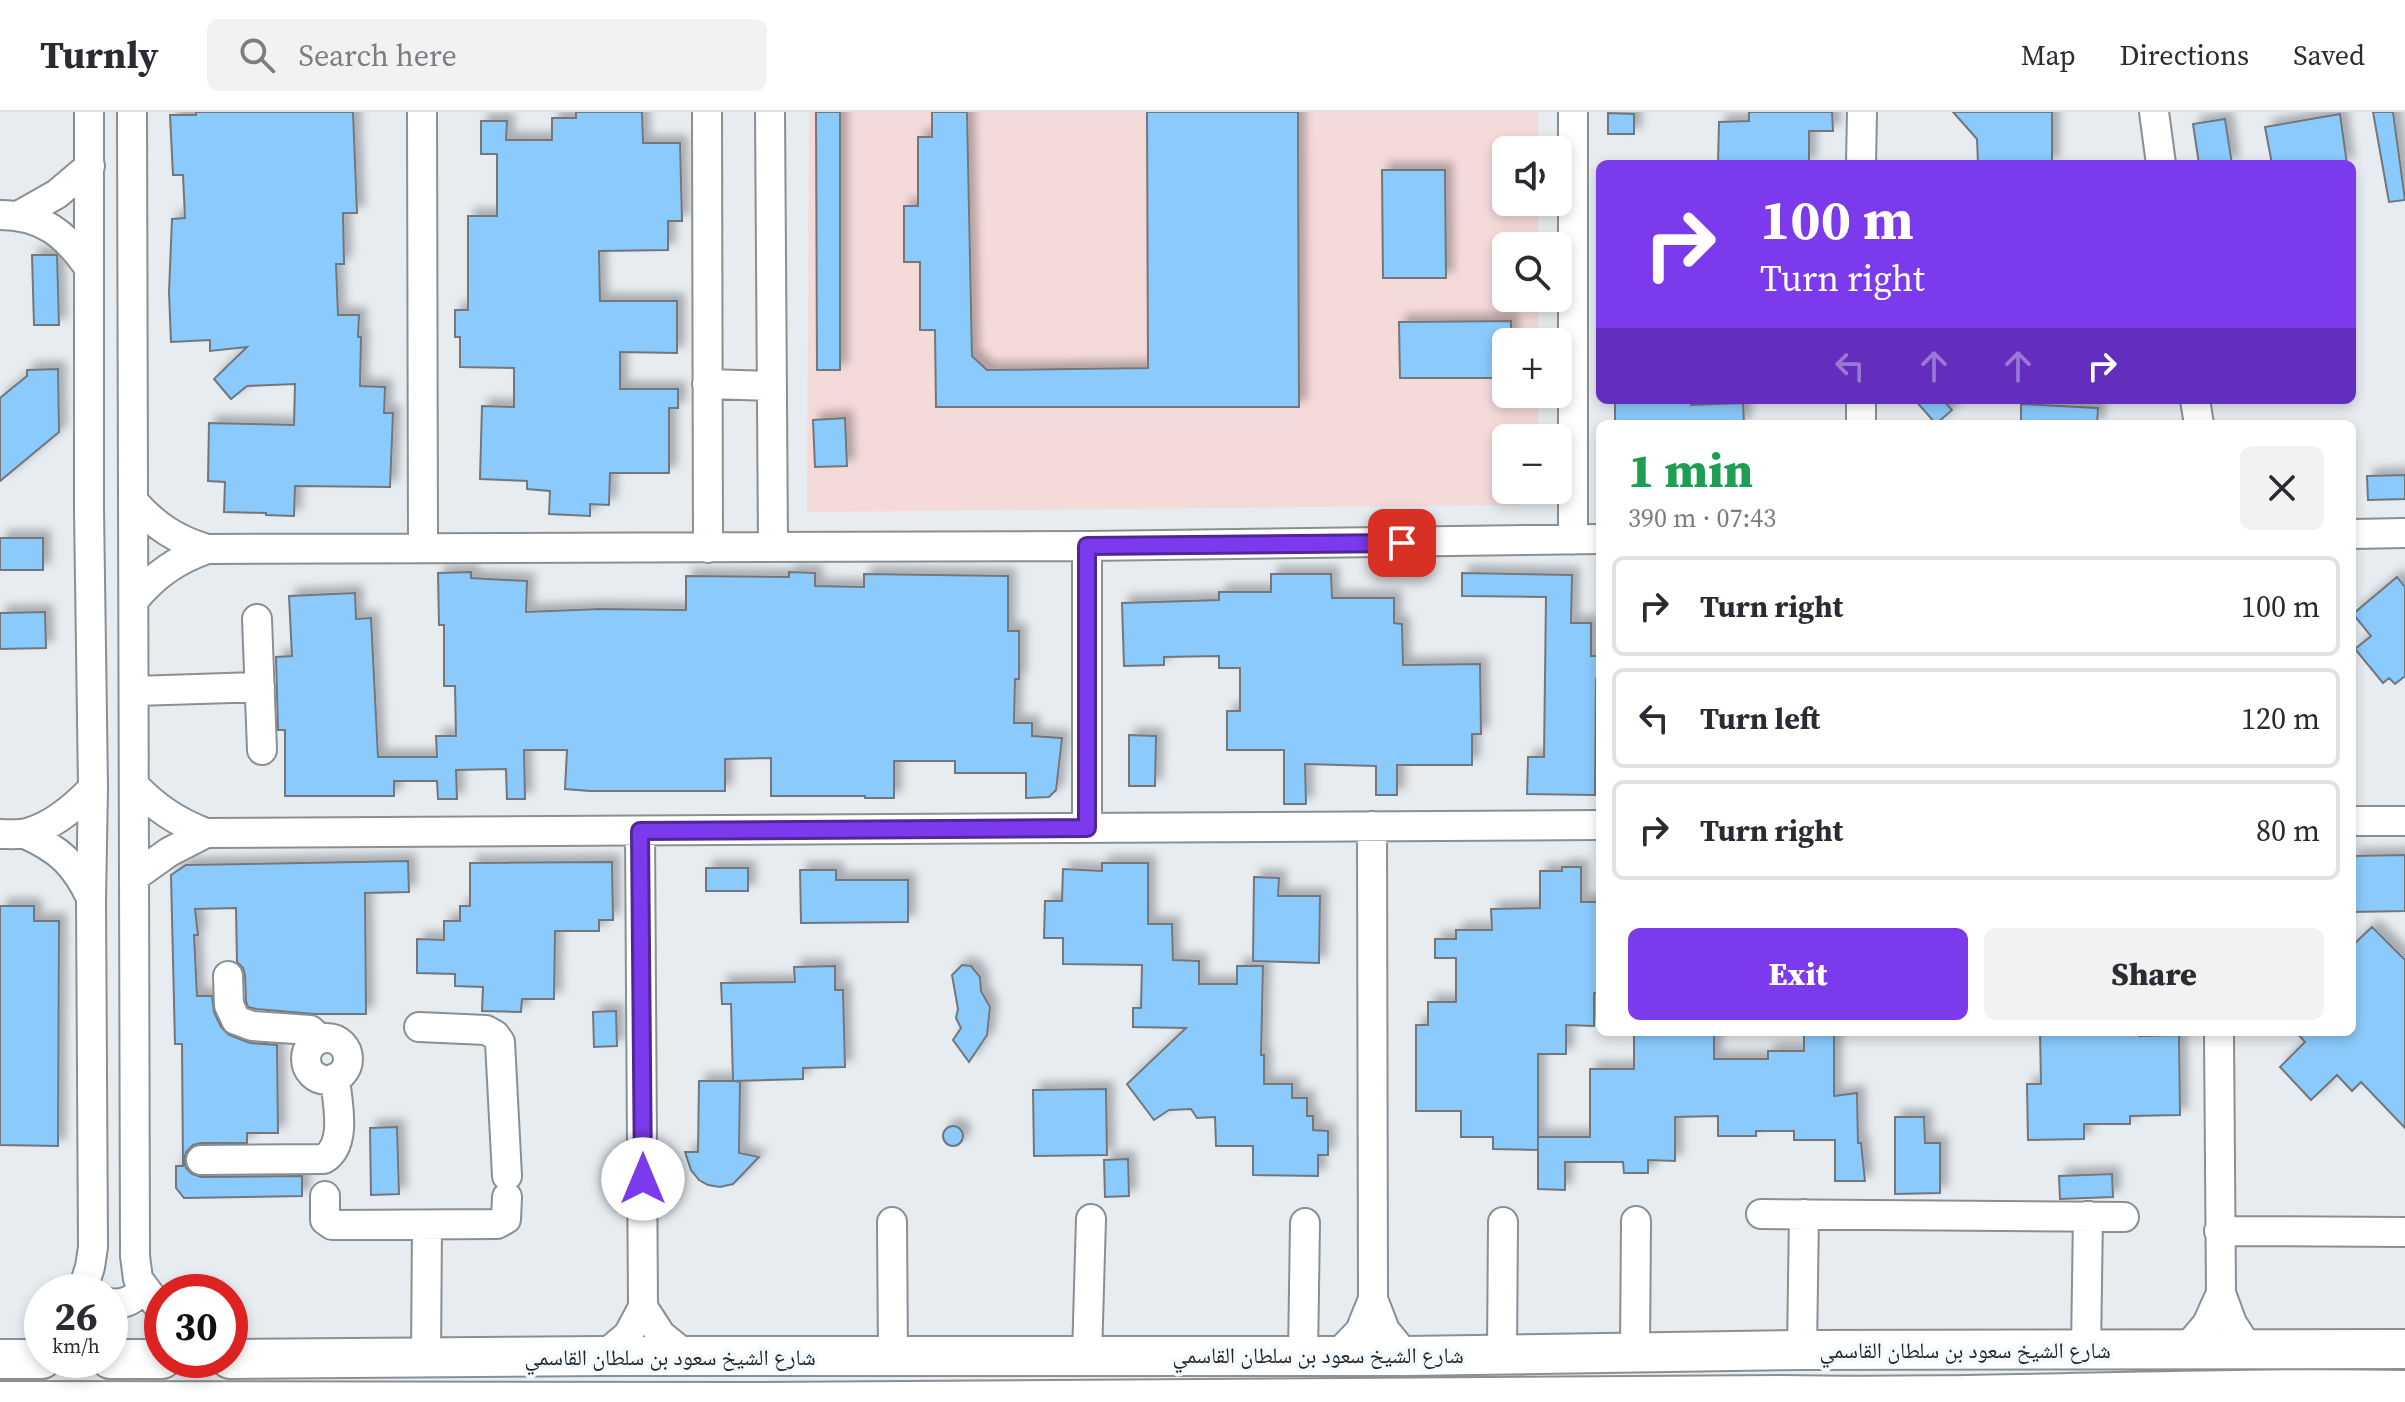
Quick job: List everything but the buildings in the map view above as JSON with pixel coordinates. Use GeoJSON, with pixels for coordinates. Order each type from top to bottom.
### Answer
{"type":"FeatureCollection","features":[{"type":"Feature","properties":{"kind":"main road","name":"شارع الشيخ سعود بن سلطان القاسمي"},"geometry":{"type":"LineString","coordinates":[[248,1359],[1406,1356],[1802,1350],[2405,1349]]}},
{"type":"Feature","properties":{"kind":"main road"},"geometry":{"type":"LineString","coordinates":[[1880,1397],[1915,1383],[1922,1373],[1921,1350]]}},
{"type":"Feature","properties":{"kind":"main road","name":"شارع الشيخ سعود بن سلطان القاسمي"},"geometry":{"type":"LineString","coordinates":[[0,1401],[1229,1401],[2405,1390]]}},
{"type":"Feature","properties":{"kind":"street"},"geometry":{"type":"LineString","coordinates":[[89,112],[93,788],[93,1247],[89,1274]]}},
{"type":"Feature","properties":{"kind":"street"},"geometry":{"type":"LineString","coordinates":[[128,1301],[143,1288],[138,1279],[135,1256],[132,112]]}},
{"type":"Feature","properties":{"kind":"street"},"geometry":{"type":"LineString","coordinates":[[422,112],[423,548]]}},
{"type":"Feature","properties":{"kind":"street"},"geometry":{"type":"LineString","coordinates":[[707,112],[708,548]]}},
{"type":"Feature","properties":{"kind":"street"},"geometry":{"type":"LineString","coordinates":[[770,112],[773,547]]}},
{"type":"Feature","properties":{"kind":"street"},"geometry":{"type":"LineString","coordinates":[[134,502],[166,532],[186,543],[207,549],[1087,546],[1586,540],[1573,112]]}},
{"type":"Feature","properties":{"kind":"street"},"geometry":{"type":"LineString","coordinates":[[1861,160],[1862,112]]}},
{"type":"Feature","properties":{"kind":"street"},"geometry":{"type":"LineString","coordinates":[[2154,112],[2160,160]]}},
{"type":"Feature","properties":{"kind":"street"},"geometry":{"type":"LineString","coordinates":[[10,215],[57,194],[90,166]]}},
{"type":"Feature","properties":{"kind":"street"},"geometry":{"type":"LineString","coordinates":[[10,215],[41,222],[60,234],[76,249],[89,268]]}},
{"type":"Feature","properties":{"kind":"street"},"geometry":{"type":"LineString","coordinates":[[707,384],[772,386]]}},
{"type":"Feature","properties":{"kind":"street"},"geometry":{"type":"LineString","coordinates":[[2356,534],[2405,533]]}},
{"type":"Feature","properties":{"kind":"street"},"geometry":{"type":"LineString","coordinates":[[1087,546],[1087,828]]}},
{"type":"Feature","properties":{"kind":"street"},"geometry":{"type":"LineString","coordinates":[[134,600],[166,568],[207,549]]}},
{"type":"Feature","properties":{"kind":"street"},"geometry":{"type":"LineString","coordinates":[[257,619],[262,750]]}},
{"type":"Feature","properties":{"kind":"street"},"geometry":{"type":"LineString","coordinates":[[135,691],[260,687]]}},
{"type":"Feature","properties":{"kind":"street"},"geometry":{"type":"LineString","coordinates":[[134,785],[167,814],[206,833],[1596,825]]}},
{"type":"Feature","properties":{"kind":"street"},"geometry":{"type":"LineString","coordinates":[[12,834],[62,816],[93,788]]}},
{"type":"Feature","properties":{"kind":"street"},"geometry":{"type":"LineString","coordinates":[[2356,821],[2405,821]]}},
{"type":"Feature","properties":{"kind":"street"},"geometry":{"type":"LineString","coordinates":[[1372,826],[1373,1299],[1385,1330],[1406,1356]]}},
{"type":"Feature","properties":{"kind":"street"},"geometry":{"type":"LineString","coordinates":[[640,831],[643,1307],[661,1335],[687,1356]]}},
{"type":"Feature","properties":{"kind":"street"},"geometry":{"type":"LineString","coordinates":[[134,877],[169,852],[206,833]]}},
{"type":"Feature","properties":{"kind":"street"},"geometry":{"type":"LineString","coordinates":[[12,834],[46,844],[65,858],[81,876],[91,898]]}},
{"type":"Feature","properties":{"kind":"street"},"geometry":{"type":"LineString","coordinates":[[228,976],[229,1005],[236,1020],[252,1026],[304,1028],[320,1039],[336,1040],[347,1051],[347,1067],[335,1078],[338,1138],[324,1178],[324,1217],[329,1224],[501,1223],[506,1216],[500,1042],[486,1030],[419,1027]]}},
{"type":"Feature","properties":{"kind":"street"},"geometry":{"type":"LineString","coordinates":[[2219,1036],[2221,1293],[2232,1323],[2249,1350]]}},
{"type":"Feature","properties":{"kind":"street"},"geometry":{"type":"LineString","coordinates":[[201,1160],[324,1178]]}},
{"type":"Feature","properties":{"kind":"street"},"geometry":{"type":"LineString","coordinates":[[1761,1214],[2124,1217]]}},
{"type":"Feature","properties":{"kind":"street"},"geometry":{"type":"LineString","coordinates":[[1802,1350],[1804,1214]]}},
{"type":"Feature","properties":{"kind":"street"},"geometry":{"type":"LineString","coordinates":[[2086,1350],[2088,1216]]}},
{"type":"Feature","properties":{"kind":"street"},"geometry":{"type":"LineString","coordinates":[[1087,1356],[1091,1219]]}},
{"type":"Feature","properties":{"kind":"street"},"geometry":{"type":"LineString","coordinates":[[1635,1352],[1636,1221]]}},
{"type":"Feature","properties":{"kind":"street"},"geometry":{"type":"LineString","coordinates":[[892,1222],[893,1357]]}},
{"type":"Feature","properties":{"kind":"street"},"geometry":{"type":"LineString","coordinates":[[1502,1354],[1503,1222]]}},
{"type":"Feature","properties":{"kind":"street"},"geometry":{"type":"LineString","coordinates":[[1305,1223],[1320,1356],[1360,1331],[1373,1299]]}},
{"type":"Feature","properties":{"kind":"street"},"geometry":{"type":"LineString","coordinates":[[426,1358],[427,1225]]}},
{"type":"Feature","properties":{"kind":"street"},"geometry":{"type":"LineString","coordinates":[[2219,1231],[2405,1232]]}},
{"type":"Feature","properties":{"kind":"street"},"geometry":{"type":"LineString","coordinates":[[2185,1350],[2207,1324],[2221,1293]]}},
{"type":"Feature","properties":{"kind":"street"},"geometry":{"type":"LineString","coordinates":[[603,1356],[628,1335],[643,1307]]}},
{"type":"Feature","properties":{"kind":"shaded area"},"geometry":{"type":"Polygon","coordinates":[[[809,112],[1538,112],[1538,136],[1492,136],[1492,216],[1538,216],[1538,232],[1492,232],[1492,312],[1538,312],[1538,328],[1492,328],[1492,408],[1538,408],[1538,424],[1492,424],[1492,504],[1519,505],[807,512],[809,112]]]}},
{"type":"Feature","properties":{"kind":"route"},"geometry":{"type":"LineString","coordinates":[[643,1179],[640,831],[1087,828],[1087,546],[1402,543]]}}]}
